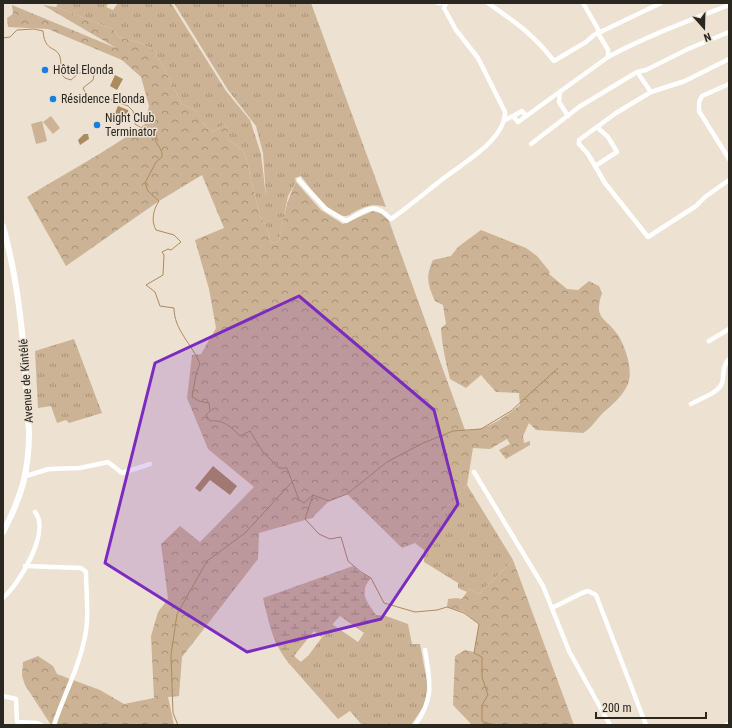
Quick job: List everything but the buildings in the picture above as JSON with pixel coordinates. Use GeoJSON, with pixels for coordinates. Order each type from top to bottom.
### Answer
{"type":"FeatureCollection","features":[{"type":"Feature","properties":{"kind":"main road","name":"Avenue de Kintélé"},"geometry":{"type":"LineString","coordinates":[[3,226],[14,266],[23,333],[29,433],[26,476],[20,497],[3,532]]}},
{"type":"Feature","properties":{"kind":"street"},"geometry":{"type":"LineString","coordinates":[[438,3],[446,3],[444,8],[449,19],[478,58],[503,105],[505,120]]}},
{"type":"Feature","properties":{"kind":"street"},"geometry":{"type":"LineString","coordinates":[[488,3],[499,9],[523,27],[539,42],[554,60],[586,42],[600,31],[661,3]]}},
{"type":"Feature","properties":{"kind":"street"},"geometry":{"type":"LineString","coordinates":[[583,3],[600,31],[608,50],[608,57]]}},
{"type":"Feature","properties":{"kind":"street"},"geometry":{"type":"LineString","coordinates":[[513,116],[518,122],[608,57],[660,32],[729,5]]}},
{"type":"Feature","properties":{"kind":"street"},"geometry":{"type":"LineString","coordinates":[[531,144],[579,107],[637,72],[646,70],[688,49],[729,32]]}},
{"type":"Feature","properties":{"kind":"street"},"geometry":{"type":"LineString","coordinates":[[729,59],[685,81],[651,92],[616,113],[579,140],[580,144],[596,166],[610,190],[648,237],[696,206],[704,197],[729,180]]}},
{"type":"Feature","properties":{"kind":"street"},"geometry":{"type":"LineString","coordinates":[[637,72],[651,92]]}},
{"type":"Feature","properties":{"kind":"street"},"geometry":{"type":"LineString","coordinates":[[729,84],[702,96],[699,102],[699,112],[729,159]]}},
{"type":"Feature","properties":{"kind":"street"},"geometry":{"type":"LineString","coordinates":[[560,92],[559,102],[568,116]]}},
{"type":"Feature","properties":{"kind":"street"},"geometry":{"type":"LineString","coordinates":[[299,180],[326,209],[338,218],[346,221],[368,210],[380,208],[386,212],[391,219],[469,161],[488,144],[505,120],[522,111],[526,116]]}},
{"type":"Feature","properties":{"kind":"street"},"geometry":{"type":"LineString","coordinates":[[596,166],[616,152],[608,137],[597,127]]}},
{"type":"Feature","properties":{"kind":"street"},"geometry":{"type":"LineString","coordinates":[[709,341],[729,329]]}},
{"type":"Feature","properties":{"kind":"street"},"geometry":{"type":"LineString","coordinates":[[691,404],[718,390],[722,384],[723,367],[729,359]]}},
{"type":"Feature","properties":{"kind":"street"},"geometry":{"type":"LineString","coordinates":[[26,476],[49,469],[80,468],[108,462],[122,473],[150,464]]}},
{"type":"Feature","properties":{"kind":"street"},"geometry":{"type":"LineString","coordinates":[[474,472],[543,586],[569,651],[610,725]]}},
{"type":"Feature","properties":{"kind":"street"},"geometry":{"type":"LineString","coordinates":[[3,598],[12,589],[36,547],[39,536],[40,519],[36,512]]}},
{"type":"Feature","properties":{"kind":"street"},"geometry":{"type":"LineString","coordinates":[[25,566],[81,568],[86,572],[86,632],[79,659],[54,725]]}},
{"type":"Feature","properties":{"kind":"street"},"geometry":{"type":"LineString","coordinates":[[552,608],[588,591],[596,595],[646,725]]}},
{"type":"Feature","properties":{"kind":"street"},"geometry":{"type":"LineString","coordinates":[[414,725],[424,712],[430,695],[429,675],[425,650]]}},
{"type":"Feature","properties":{"kind":"street"},"geometry":{"type":"LineString","coordinates":[[3,696],[16,699],[17,722],[37,723],[41,725]]}},
{"type":"Feature","properties":{"kind":"highlighted area"},"geometry":{"type":"Polygon","coordinates":[[[299,296],[434,410],[458,504],[381,619],[247,652],[105,563],[155,363],[299,296]]]}},
{"type":"Feature","properties":{"kind":"green space"},"geometry":{"type":"Polygon","coordinates":[[[58,3],[109,3],[106,7],[113,10],[118,3],[171,3],[226,91],[250,120],[261,154],[266,197],[263,153],[256,126],[228,90],[174,3],[311,3],[386,207],[377,205],[370,206],[362,208],[347,216],[340,215],[333,212],[320,200],[301,176],[295,178],[296,182],[288,196],[279,241],[271,243],[267,228],[260,216],[248,163],[243,151],[228,139],[228,131],[225,124],[213,132],[202,122],[197,112],[182,104],[155,51],[141,43],[119,37],[113,29],[56,7],[58,3]]]}},
{"type":"Feature","properties":{"kind":"green space"},"geometry":{"type":"Polygon","coordinates":[[[12,5],[116,48],[43,5],[56,7],[113,29],[119,37],[141,43],[155,51],[182,104],[197,112],[200,111],[204,118],[202,122],[213,132],[225,124],[228,131],[228,139],[243,151],[248,163],[260,216],[267,228],[271,243],[279,241],[287,203],[296,182],[321,210],[343,224],[373,211],[382,214],[389,221],[465,430],[480,429],[494,423],[520,405],[519,393],[496,392],[481,375],[466,388],[450,379],[443,348],[441,328],[446,324],[443,305],[435,301],[428,281],[429,271],[433,260],[451,256],[458,247],[481,230],[526,248],[537,256],[550,272],[549,274],[567,289],[578,290],[589,281],[599,286],[602,293],[599,308],[600,313],[618,335],[624,347],[630,369],[629,382],[624,391],[616,401],[583,433],[536,430],[529,423],[523,436],[524,443],[530,441],[530,445],[506,459],[499,450],[510,444],[507,439],[490,449],[473,448],[467,485],[415,543],[402,548],[347,494],[329,501],[312,518],[259,533],[258,559],[182,657],[179,696],[168,697],[174,725],[51,725],[25,685],[22,676],[23,662],[38,656],[53,666],[57,674],[100,690],[124,704],[154,698],[151,636],[158,612],[168,599],[161,544],[180,526],[200,542],[254,487],[208,449],[187,398],[192,355],[201,354],[216,328],[209,289],[195,240],[224,228],[202,175],[159,201],[66,266],[27,197],[101,153],[145,124],[149,106],[141,77],[122,60],[48,29],[8,27],[7,18],[13,14],[12,5]]]}},
{"type":"Feature","properties":{"kind":"green space"},"geometry":{"type":"Polygon","coordinates":[[[51,116],[60,128],[53,134],[43,122],[51,116]]]}},
{"type":"Feature","properties":{"kind":"green space"},"geometry":{"type":"Polygon","coordinates":[[[42,121],[47,141],[36,144],[31,124],[42,121]]]}},
{"type":"Feature","properties":{"kind":"green space"},"geometry":{"type":"Polygon","coordinates":[[[74,339],[102,413],[69,423],[66,420],[57,423],[51,406],[38,408],[35,351],[74,339]]]}},
{"type":"Feature","properties":{"kind":"green space"},"geometry":{"type":"Polygon","coordinates":[[[467,485],[513,560],[479,594],[469,589],[467,592],[458,588],[458,583],[424,562],[424,550],[415,543],[467,485]]]}},
{"type":"Feature","properties":{"kind":"green space"},"geometry":{"type":"Polygon","coordinates":[[[513,560],[574,725],[472,725],[453,705],[455,656],[465,650],[474,652],[479,624],[464,612],[447,607],[448,599],[462,599],[469,589],[479,594],[513,560]]]}},
{"type":"Feature","properties":{"kind":"green space"},"geometry":{"type":"Polygon","coordinates":[[[353,566],[361,573],[371,578],[367,583],[364,593],[376,615],[364,633],[340,616],[321,637],[314,631],[294,656],[301,662],[293,668],[281,652],[273,636],[263,598],[353,566]]]}},
{"type":"Feature","properties":{"kind":"green space"},"geometry":{"type":"Polygon","coordinates":[[[376,615],[386,616],[408,624],[412,644],[420,644],[428,687],[424,706],[411,725],[362,725],[350,711],[338,719],[293,668],[308,656],[332,624],[358,642],[376,615]]]}},
{"type":"Feature","properties":{"kind":"shaded area"},"geometry":{"type":"Polygon","coordinates":[[[115,75],[123,79],[117,90],[110,86],[115,75]]]}},
{"type":"Feature","properties":{"kind":"shaded area"},"geometry":{"type":"Polygon","coordinates":[[[118,106],[128,110],[129,123],[117,117],[115,113],[118,106]]]}},
{"type":"Feature","properties":{"kind":"shaded area"},"geometry":{"type":"Polygon","coordinates":[[[84,134],[88,134],[89,139],[80,145],[78,140],[84,134]]]}},
{"type":"Feature","properties":{"kind":"shaded area"},"geometry":{"type":"Polygon","coordinates":[[[213,466],[237,486],[230,495],[210,480],[200,492],[195,488],[213,466]]]}},
{"type":"Feature","properties":{"kind":"waterway"},"geometry":{"type":"LineString","coordinates":[[3,38],[10,37],[17,30],[34,29],[43,31],[47,45],[60,56],[60,73],[65,78],[71,80],[82,72],[88,71],[94,75],[93,80],[83,88],[87,96],[92,100],[101,96],[128,106],[133,111],[135,124],[148,132],[157,135],[155,140],[162,152],[162,157],[156,162],[145,183],[148,191],[159,201],[154,212],[154,227],[156,230],[174,235],[181,242],[171,250],[168,249],[162,252],[164,255],[163,275],[146,285],[155,292],[160,306],[174,308],[180,330],[200,364],[196,374],[192,397],[199,401],[209,403],[210,411],[206,415],[210,421],[223,422],[240,436],[250,431],[263,452],[279,468],[287,468],[299,500],[304,503],[313,495],[305,519],[319,534],[330,539],[341,537],[348,561],[371,578],[384,603],[415,612],[437,610],[447,607],[464,613],[479,624],[474,653],[482,657],[482,677],[488,695],[482,705],[482,721],[490,724],[501,725]]}},
{"type":"Feature","properties":{"kind":"waterway"},"geometry":{"type":"LineString","coordinates":[[313,495],[329,501],[347,494],[387,462],[421,444],[453,431],[481,429],[511,411],[558,368]]}},
{"type":"Feature","properties":{"kind":"waterway"},"geometry":{"type":"LineString","coordinates":[[178,725],[173,713],[171,655],[177,614],[207,561],[245,533],[292,482]]}},
{"type":"Feature","properties":{"kind":"place","name":"Hôtel Elonda"},"geometry":{"type":"Point","coordinates":[45,70]}},
{"type":"Feature","properties":{"kind":"place","name":"Résidence Elonda"},"geometry":{"type":"Point","coordinates":[53,99]}},
{"type":"Feature","properties":{"kind":"place","name":"Night Club Terminator"},"geometry":{"type":"Point","coordinates":[97,125]}}]}
